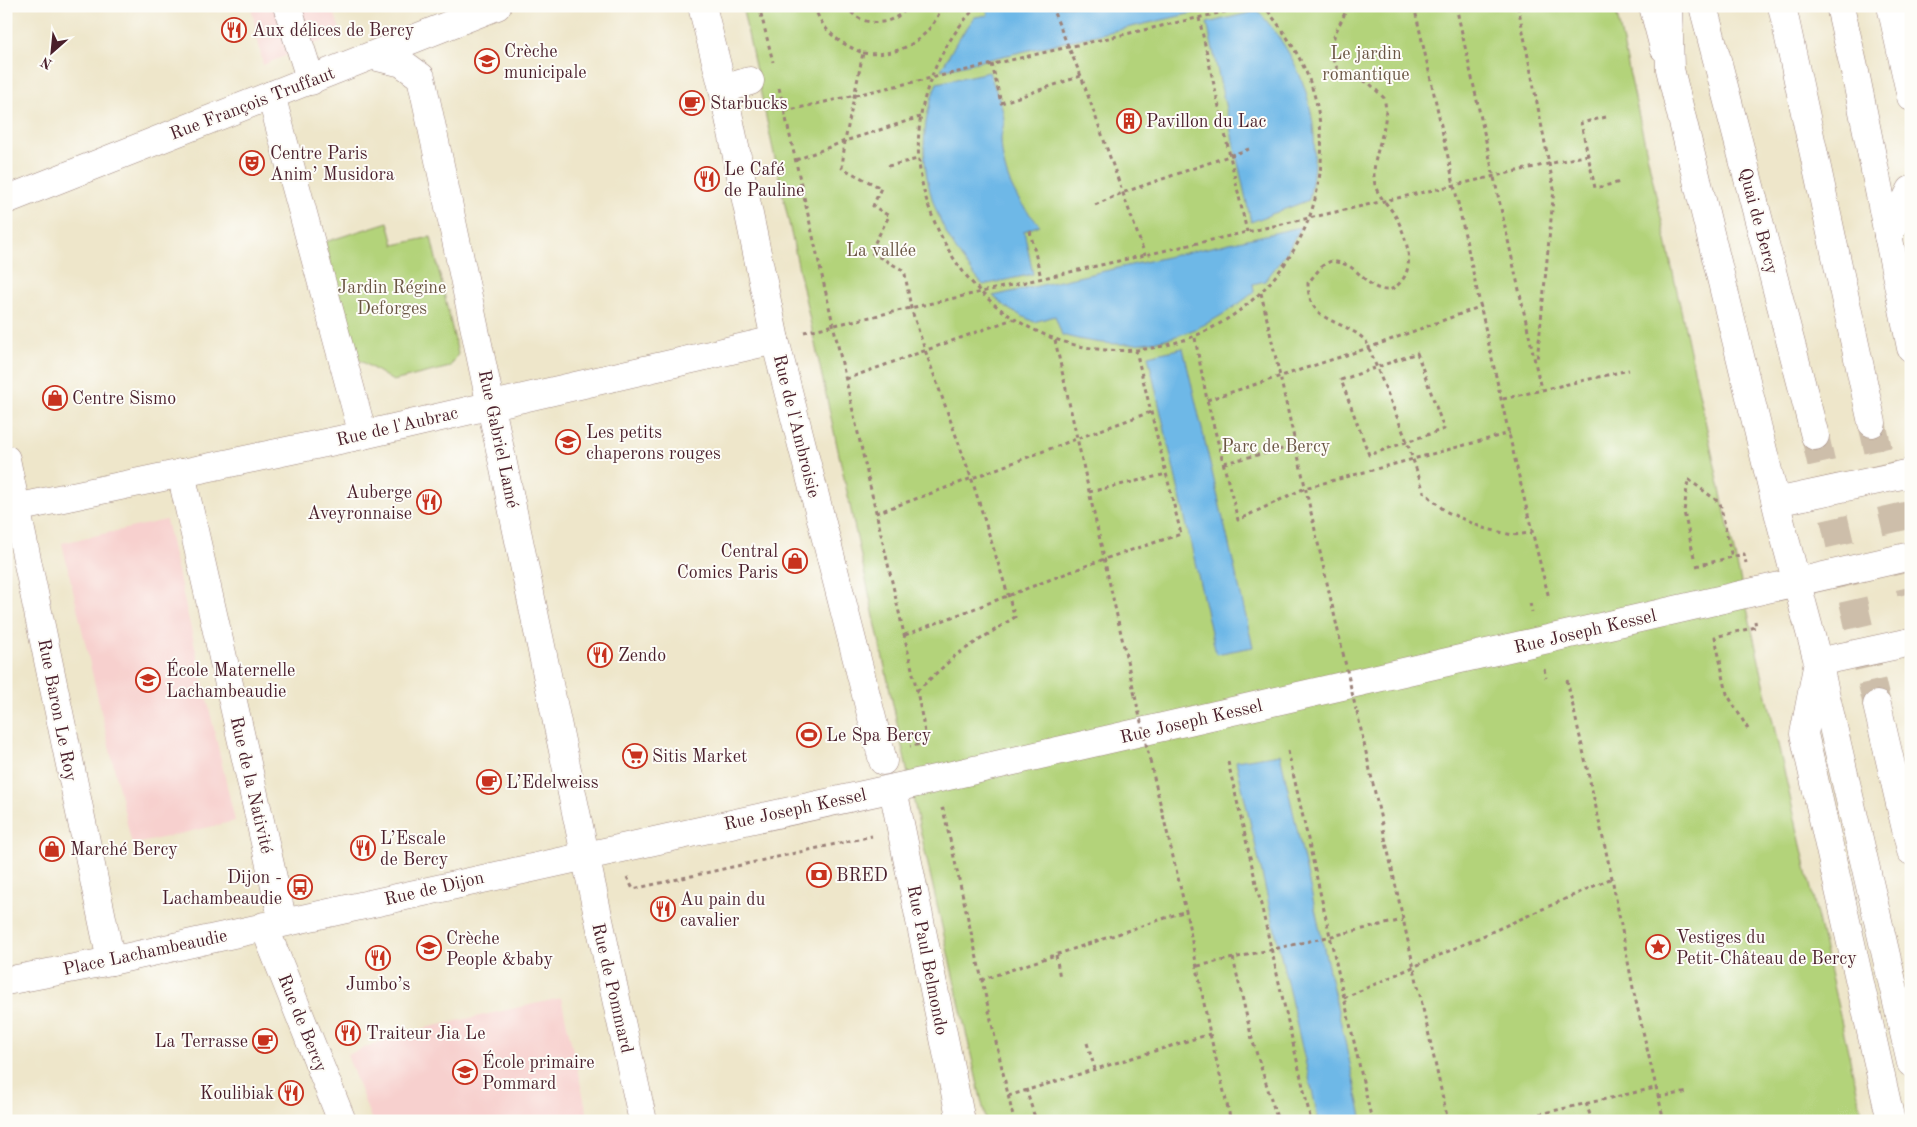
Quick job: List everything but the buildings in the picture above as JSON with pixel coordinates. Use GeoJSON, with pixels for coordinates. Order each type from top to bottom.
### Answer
{"type":"FeatureCollection","features":[{"type":"Feature","properties":{"kind":"street"},"geometry":{"type":"LineString","coordinates":[[287,6],[311,81]]}},
{"type":"Feature","properties":{"kind":"street","name":"Rue François Truffaut"},"geometry":{"type":"LineString","coordinates":[[6,200],[497,6]]}},
{"type":"Feature","properties":{"kind":"street","name":"Rue de l'Ambroisie"},"geometry":{"type":"LineString","coordinates":[[702,6],[723,89],[775,340],[882,757]]}},
{"type":"Feature","properties":{"kind":"street"},"geometry":{"type":"LineString","coordinates":[[1653,6],[1796,583],[1818,662],[1911,1063]]}},
{"type":"Feature","properties":{"kind":"street"},"geometry":{"type":"LineString","coordinates":[[1668,6],[1670,69]]}},
{"type":"Feature","properties":{"kind":"street","name":"Quai de Bercy"},"geometry":{"type":"LineString","coordinates":[[1702,6],[1815,436]]}},
{"type":"Feature","properties":{"kind":"street"},"geometry":{"type":"LineString","coordinates":[[1782,6],[1872,423]]}},
{"type":"Feature","properties":{"kind":"street"},"geometry":{"type":"LineString","coordinates":[[1840,6],[1911,348]]}},
{"type":"Feature","properties":{"kind":"street"},"geometry":{"type":"LineString","coordinates":[[1891,6],[1911,96]]}},
{"type":"Feature","properties":{"kind":"street","name":"Rue Gabriel Lamé"},"geometry":{"type":"LineString","coordinates":[[373,56],[402,62],[422,77],[492,403],[584,855]]}},
{"type":"Feature","properties":{"kind":"street"},"geometry":{"type":"LineString","coordinates":[[723,89],[750,81]]}},
{"type":"Feature","properties":{"kind":"street"},"geometry":{"type":"LineString","coordinates":[[271,95],[363,434]]}},
{"type":"Feature","properties":{"kind":"street"},"geometry":{"type":"LineString","coordinates":[[1888,236],[1911,190]]}},
{"type":"Feature","properties":{"kind":"street","name":"Rue de l'Aubrac"},"geometry":{"type":"LineString","coordinates":[[12,509],[363,434],[492,403],[775,340]]}},
{"type":"Feature","properties":{"kind":"street","name":"Rue Baron Le Roy"},"geometry":{"type":"LineString","coordinates":[[6,459],[12,509],[110,960]]}},
{"type":"Feature","properties":{"kind":"street"},"geometry":{"type":"LineString","coordinates":[[1776,502],[1911,473]]}},
{"type":"Feature","properties":{"kind":"street","name":"Rue de la Nativité"},"geometry":{"type":"LineString","coordinates":[[181,474],[274,924]]}},
{"type":"Feature","properties":{"kind":"street","name":"Rue Joseph Kessel"},"geometry":{"type":"LineString","coordinates":[[584,855],[935,779],[1911,556]]}},
{"type":"Feature","properties":{"kind":"street"},"geometry":{"type":"LineString","coordinates":[[1818,662],[1911,642]]}},
{"type":"Feature","properties":{"kind":"street"},"geometry":{"type":"LineString","coordinates":[[1818,662],[1804,734],[1891,1121]]}},
{"type":"Feature","properties":{"kind":"street"},"geometry":{"type":"LineString","coordinates":[[1877,705],[1911,851]]}},
{"type":"Feature","properties":{"kind":"street","name":"Rue Paul Belmondo"},"geometry":{"type":"LineString","coordinates":[[898,810],[961,1121]]}},
{"type":"Feature","properties":{"kind":"street","name":"Rue de Dijon"},"geometry":{"type":"LineString","coordinates":[[274,924],[584,855]]}},
{"type":"Feature","properties":{"kind":"street","name":"Rue de Pommard"},"geometry":{"type":"LineString","coordinates":[[584,855],[643,1121]]}},
{"type":"Feature","properties":{"kind":"street","name":"Place Lachambeaudie"},"geometry":{"type":"LineString","coordinates":[[6,981],[274,924]]}},
{"type":"Feature","properties":{"kind":"street","name":"Rue de Bercy"},"geometry":{"type":"LineString","coordinates":[[274,924],[342,1121]]}},
{"type":"Feature","properties":{"kind":"path"},"geometry":{"type":"LineString","coordinates":[[759,6],[773,64]]}},
{"type":"Feature","properties":{"kind":"path"},"geometry":{"type":"LineString","coordinates":[[814,6],[829,34],[840,42],[863,53],[878,54],[897,51],[915,42],[932,27],[942,6]]}},
{"type":"Feature","properties":{"kind":"path"},"geometry":{"type":"LineString","coordinates":[[846,6],[856,16],[879,24],[895,19],[909,6]]}},
{"type":"Feature","properties":{"kind":"path"},"geometry":{"type":"LineString","coordinates":[[977,6],[948,42],[931,78],[920,118],[918,159],[922,183],[941,238],[960,269],[980,292],[1013,319],[1054,339],[1095,349],[1136,351],[1166,346],[1195,338],[1230,320],[1261,293],[1287,261],[1309,218],[1316,196],[1321,165],[1321,127],[1317,105],[1302,62],[1291,42],[1264,6]]}},
{"type":"Feature","properties":{"kind":"path"},"geometry":{"type":"LineString","coordinates":[[1051,6],[1081,76],[1146,255]]}},
{"type":"Feature","properties":{"kind":"path"},"geometry":{"type":"LineString","coordinates":[[785,111],[1250,6]]}},
{"type":"Feature","properties":{"kind":"path"},"geometry":{"type":"LineString","coordinates":[[1348,6],[1332,39],[1333,58],[1340,72],[1369,83],[1384,98],[1386,116],[1374,176],[1375,187],[1396,218],[1408,251],[1408,265],[1404,277],[1397,287],[1388,290],[1380,288],[1350,267],[1331,261],[1322,266],[1308,283],[1311,305],[1318,313],[1358,333],[1366,341],[1407,442],[1424,492],[1445,510],[1483,528],[1512,535],[1532,533]]}},
{"type":"Feature","properties":{"kind":"path"},"geometry":{"type":"LineString","coordinates":[[1414,6],[1456,184],[1502,399],[1548,598]]}},
{"type":"Feature","properties":{"kind":"path"},"geometry":{"type":"LineString","coordinates":[[1456,6],[1541,389]]}},
{"type":"Feature","properties":{"kind":"path"},"geometry":{"type":"LineString","coordinates":[[1518,6],[1554,190],[1537,365]]}},
{"type":"Feature","properties":{"kind":"path"},"geometry":{"type":"LineString","coordinates":[[1199,18],[1247,232]]}},
{"type":"Feature","properties":{"kind":"path"},"geometry":{"type":"LineString","coordinates":[[863,53],[845,141],[842,168],[881,188],[873,206],[889,216],[870,252],[901,269],[905,274],[911,308],[924,350],[972,480],[1015,617],[956,656],[917,691]]}},
{"type":"Feature","properties":{"kind":"path"},"geometry":{"type":"LineString","coordinates":[[992,64],[1001,103],[1081,76]]}},
{"type":"Feature","properties":{"kind":"path"},"geometry":{"type":"LineString","coordinates":[[778,83],[905,635],[927,743],[882,757]]}},
{"type":"Feature","properties":{"kind":"path"},"geometry":{"type":"LineString","coordinates":[[1606,117],[1581,123],[1595,188],[1621,182]]}},
{"type":"Feature","properties":{"kind":"path"},"geometry":{"type":"LineString","coordinates":[[796,160],[845,141],[920,118]]}},
{"type":"Feature","properties":{"kind":"path"},"geometry":{"type":"LineString","coordinates":[[1095,206],[1122,193],[1248,149]]}},
{"type":"Feature","properties":{"kind":"path"},"geometry":{"type":"LineString","coordinates":[[834,324],[1588,155]]}},
{"type":"Feature","properties":{"kind":"path"},"geometry":{"type":"LineString","coordinates":[[888,166],[918,159]]}},
{"type":"Feature","properties":{"kind":"path"},"geometry":{"type":"LineString","coordinates":[[1030,231],[1041,278]]}},
{"type":"Feature","properties":{"kind":"path"},"geometry":{"type":"LineString","coordinates":[[1261,293],[1366,749],[1448,1121]]}},
{"type":"Feature","properties":{"kind":"path"},"geometry":{"type":"LineString","coordinates":[[1207,400],[1368,348],[1482,306]]}},
{"type":"Feature","properties":{"kind":"path"},"geometry":{"type":"LineString","coordinates":[[846,379],[1013,319]]}},
{"type":"Feature","properties":{"kind":"path"},"geometry":{"type":"LineString","coordinates":[[1195,338],[1207,400],[1238,520],[1305,488],[1510,432]]}},
{"type":"Feature","properties":{"kind":"path"},"geometry":{"type":"LineString","coordinates":[[1054,339],[1158,798],[1186,911],[1210,1034],[1231,1121]]}},
{"type":"Feature","properties":{"kind":"path"},"geometry":{"type":"LineString","coordinates":[[905,635],[1104,559],[1180,534],[1136,351]]}},
{"type":"Feature","properties":{"kind":"path"},"geometry":{"type":"LineString","coordinates":[[1416,353],[1444,429],[1369,455],[1341,380],[1378,368],[1416,353]]}},
{"type":"Feature","properties":{"kind":"path"},"geometry":{"type":"LineString","coordinates":[[1502,399],[1629,370]]}},
{"type":"Feature","properties":{"kind":"path"},"geometry":{"type":"LineString","coordinates":[[876,513],[972,480],[1077,438],[1151,412]]}},
{"type":"Feature","properties":{"kind":"path"},"geometry":{"type":"LineString","coordinates":[[1224,463],[1295,446]]}},
{"type":"Feature","properties":{"kind":"path"},"geometry":{"type":"LineString","coordinates":[[1089,492],[1167,474]]}},
{"type":"Feature","properties":{"kind":"path"},"geometry":{"type":"LineString","coordinates":[[1694,557],[1684,512],[1688,479],[1720,503],[1732,558]]}},
{"type":"Feature","properties":{"kind":"path"},"geometry":{"type":"LineString","coordinates":[[1696,566],[1744,554],[1746,563]]}},
{"type":"Feature","properties":{"kind":"path"},"geometry":{"type":"LineString","coordinates":[[1530,603],[1532,612]]}},
{"type":"Feature","properties":{"kind":"path"},"geometry":{"type":"LineString","coordinates":[[1748,729],[1727,694],[1715,637],[1756,627],[1755,620]]}},
{"type":"Feature","properties":{"kind":"path"},"geometry":{"type":"LineString","coordinates":[[1567,680],[1612,878],[1634,994],[1664,1121]]}},
{"type":"Feature","properties":{"kind":"path"},"geometry":{"type":"LineString","coordinates":[[1288,751],[1372,1121]]}},
{"type":"Feature","properties":{"kind":"path"},"geometry":{"type":"LineString","coordinates":[[1228,762],[1311,1121]]}},
{"type":"Feature","properties":{"kind":"path"},"geometry":{"type":"LineString","coordinates":[[625,873],[633,889],[872,836],[898,810],[943,809],[1014,1121]]}},
{"type":"Feature","properties":{"kind":"path"},"geometry":{"type":"LineString","coordinates":[[1344,998],[1612,878]]}},
{"type":"Feature","properties":{"kind":"path"},"geometry":{"type":"LineString","coordinates":[[981,980],[1186,911]]}},
{"type":"Feature","properties":{"kind":"path"},"geometry":{"type":"LineString","coordinates":[[1198,966],[1271,948],[1403,920]]}},
{"type":"Feature","properties":{"kind":"path"},"geometry":{"type":"LineString","coordinates":[[1056,954],[1060,978]]}},
{"type":"Feature","properties":{"kind":"path"},"geometry":{"type":"LineString","coordinates":[[1233,958],[1252,1039],[1278,1121]]}},
{"type":"Feature","properties":{"kind":"path"},"geometry":{"type":"LineString","coordinates":[[1008,1096],[1210,1034]]}},
{"type":"Feature","properties":{"kind":"path"},"geometry":{"type":"LineString","coordinates":[[1087,1043],[1095,1068]]}},
{"type":"Feature","properties":{"kind":"path"},"geometry":{"type":"LineString","coordinates":[[1508,1121],[1656,1088]]}},
{"type":"Feature","properties":{"kind":"path"},"geometry":{"type":"LineString","coordinates":[[1026,1089],[1036,1121]]}},
{"type":"Feature","properties":{"kind":"path"},"geometry":{"type":"LineString","coordinates":[[1658,1097],[1690,1092]]}},
{"type":"Feature","properties":{"kind":"path"},"geometry":{"type":"LineString","coordinates":[[1586,1103],[1592,1121]]}},
{"type":"Feature","properties":{"kind":"shaded area"},"geometry":{"type":"Polygon","coordinates":[[[251,6],[332,6],[341,33],[263,65],[251,6]]]}},
{"type":"Feature","properties":{"kind":"shaded area","name":"École Maternelle Lachambeaudie"},"geometry":{"type":"Polygon","coordinates":[[[166,520],[235,821],[132,845],[62,543],[166,520]]]}},
{"type":"Feature","properties":{"kind":"shaded area","name":"École primaire Pommard"},"geometry":{"type":"Polygon","coordinates":[[[561,998],[589,1121],[372,1121],[347,1055],[398,1034],[561,998]]]}},
{"type":"Feature","properties":{"kind":"green space","name":"Parc de Bercy"},"geometry":{"type":"Polygon","coordinates":[[[742,6],[1615,6],[1725,512],[1864,1121],[986,1121],[919,825],[742,6]]]}},
{"type":"Feature","properties":{"kind":"green space","name":"Jardin Régine Deforges"},"geometry":{"type":"Polygon","coordinates":[[[388,222],[394,245],[431,237],[458,354],[450,367],[393,381],[353,356],[325,242],[388,222]]]}},
{"type":"Feature","properties":{"kind":"water"},"geometry":{"type":"Polygon","coordinates":[[[986,6],[1224,6],[941,70],[957,41],[975,17],[988,15],[986,6]]]}},
{"type":"Feature","properties":{"kind":"water"},"geometry":{"type":"Polygon","coordinates":[[[1258,11],[1275,32],[1300,76],[1313,122],[1314,147],[1309,200],[1251,222],[1207,23],[1258,11]]]}},
{"type":"Feature","properties":{"kind":"water"},"geometry":{"type":"Polygon","coordinates":[[[989,72],[1003,114],[1004,122],[1001,139],[1007,175],[1017,196],[1040,225],[1024,231],[1033,274],[983,285],[965,264],[950,240],[939,216],[930,191],[925,164],[924,138],[928,110],[937,83],[989,72]]]}},
{"type":"Feature","properties":{"kind":"water"},"geometry":{"type":"Polygon","coordinates":[[[1301,227],[1285,255],[1265,281],[1253,284],[1254,292],[1210,322],[1164,339],[1140,343],[1115,344],[1062,335],[1055,316],[1034,322],[1010,310],[993,296],[1301,227]]]}},
{"type":"Feature","properties":{"kind":"water"},"geometry":{"type":"Polygon","coordinates":[[[1183,348],[1253,647],[1216,654],[1148,356],[1183,348]]]}},
{"type":"Feature","properties":{"kind":"water"},"geometry":{"type":"Polygon","coordinates":[[[1280,754],[1363,1121],[1319,1121],[1236,761],[1280,754]]]}},
{"type":"Feature","properties":{"kind":"tunnel"},"geometry":{"type":"LineString","coordinates":[[1872,423],[1911,593]]}},
{"type":"Feature","properties":{"kind":"tunnel"},"geometry":{"type":"LineString","coordinates":[[1815,436],[1877,705]]}},
{"type":"Feature","properties":{"kind":"place","name":"Aux délices de Bercy"},"geometry":{"type":"Point","coordinates":[234,30]}},
{"type":"Feature","properties":{"kind":"place","name":"Crèche municipale"},"geometry":{"type":"Point","coordinates":[487,61]}},
{"type":"Feature","properties":{"kind":"place","name":"Starbucks"},"geometry":{"type":"Point","coordinates":[692,103]}},
{"type":"Feature","properties":{"kind":"place","name":"Pavillon du Lac"},"geometry":{"type":"Point","coordinates":[1129,121]}},
{"type":"Feature","properties":{"kind":"place","name":"Centre Paris Anim’ Musidora"},"geometry":{"type":"Point","coordinates":[252,163]}},
{"type":"Feature","properties":{"kind":"place","name":"Le Café de Pauline"},"geometry":{"type":"Point","coordinates":[707,179]}},
{"type":"Feature","properties":{"kind":"place","name":"Centre Sismo"},"geometry":{"type":"Point","coordinates":[55,398]}},
{"type":"Feature","properties":{"kind":"place","name":"Les petits chaperons rouges"},"geometry":{"type":"Point","coordinates":[568,442]}},
{"type":"Feature","properties":{"kind":"place","name":"Auberge Aveyronnaise"},"geometry":{"type":"Point","coordinates":[429,502]}},
{"type":"Feature","properties":{"kind":"place","name":"Central Comics Paris"},"geometry":{"type":"Point","coordinates":[795,561]}},
{"type":"Feature","properties":{"kind":"place","name":"Zendo"},"geometry":{"type":"Point","coordinates":[600,655]}},
{"type":"Feature","properties":{"kind":"place","name":"École Maternelle Lachambeaudie"},"geometry":{"type":"Point","coordinates":[148,680]}},
{"type":"Feature","properties":{"kind":"place","name":"Le Spa Bercy"},"geometry":{"type":"Point","coordinates":[809,735]}},
{"type":"Feature","properties":{"kind":"place","name":"Sitis Market"},"geometry":{"type":"Point","coordinates":[635,756]}},
{"type":"Feature","properties":{"kind":"place","name":"L’Edelweiss"},"geometry":{"type":"Point","coordinates":[489,782]}},
{"type":"Feature","properties":{"kind":"place","name":"L’Escale de Bercy"},"geometry":{"type":"Point","coordinates":[363,848]}},
{"type":"Feature","properties":{"kind":"place","name":"Marché Bercy"},"geometry":{"type":"Point","coordinates":[52,849]}},
{"type":"Feature","properties":{"kind":"place","name":"BRED"},"geometry":{"type":"Point","coordinates":[819,875]}},
{"type":"Feature","properties":{"kind":"place","name":"Dijon - Lachambeaudie"},"geometry":{"type":"Point","coordinates":[300,887]}},
{"type":"Feature","properties":{"kind":"place","name":"Au pain du cavalier"},"geometry":{"type":"Point","coordinates":[663,909]}},
{"type":"Feature","properties":{"kind":"place","name":"Vestiges du Petit-Château de Bercy"},"geometry":{"type":"Point","coordinates":[1658,947]}},
{"type":"Feature","properties":{"kind":"place","name":"Crèche People &baby"},"geometry":{"type":"Point","coordinates":[429,948]}},
{"type":"Feature","properties":{"kind":"place","name":"Jumbo’s"},"geometry":{"type":"Point","coordinates":[378,958]}},
{"type":"Feature","properties":{"kind":"place","name":"Traiteur Jia Le"},"geometry":{"type":"Point","coordinates":[348,1033]}},
{"type":"Feature","properties":{"kind":"place","name":"La Terrasse"},"geometry":{"type":"Point","coordinates":[265,1041]}},
{"type":"Feature","properties":{"kind":"place","name":"École primaire Pommard"},"geometry":{"type":"Point","coordinates":[465,1072]}},
{"type":"Feature","properties":{"kind":"place","name":"Koulibiak"},"geometry":{"type":"Point","coordinates":[291,1093]}},
{"type":"Feature","properties":{"kind":"park label","name":"Le jardin romantique"},"geometry":{"type":"Point","coordinates":[1366,63]}},
{"type":"Feature","properties":{"kind":"park label","name":"La vallée"},"geometry":{"type":"Point","coordinates":[881,250]}}]}
